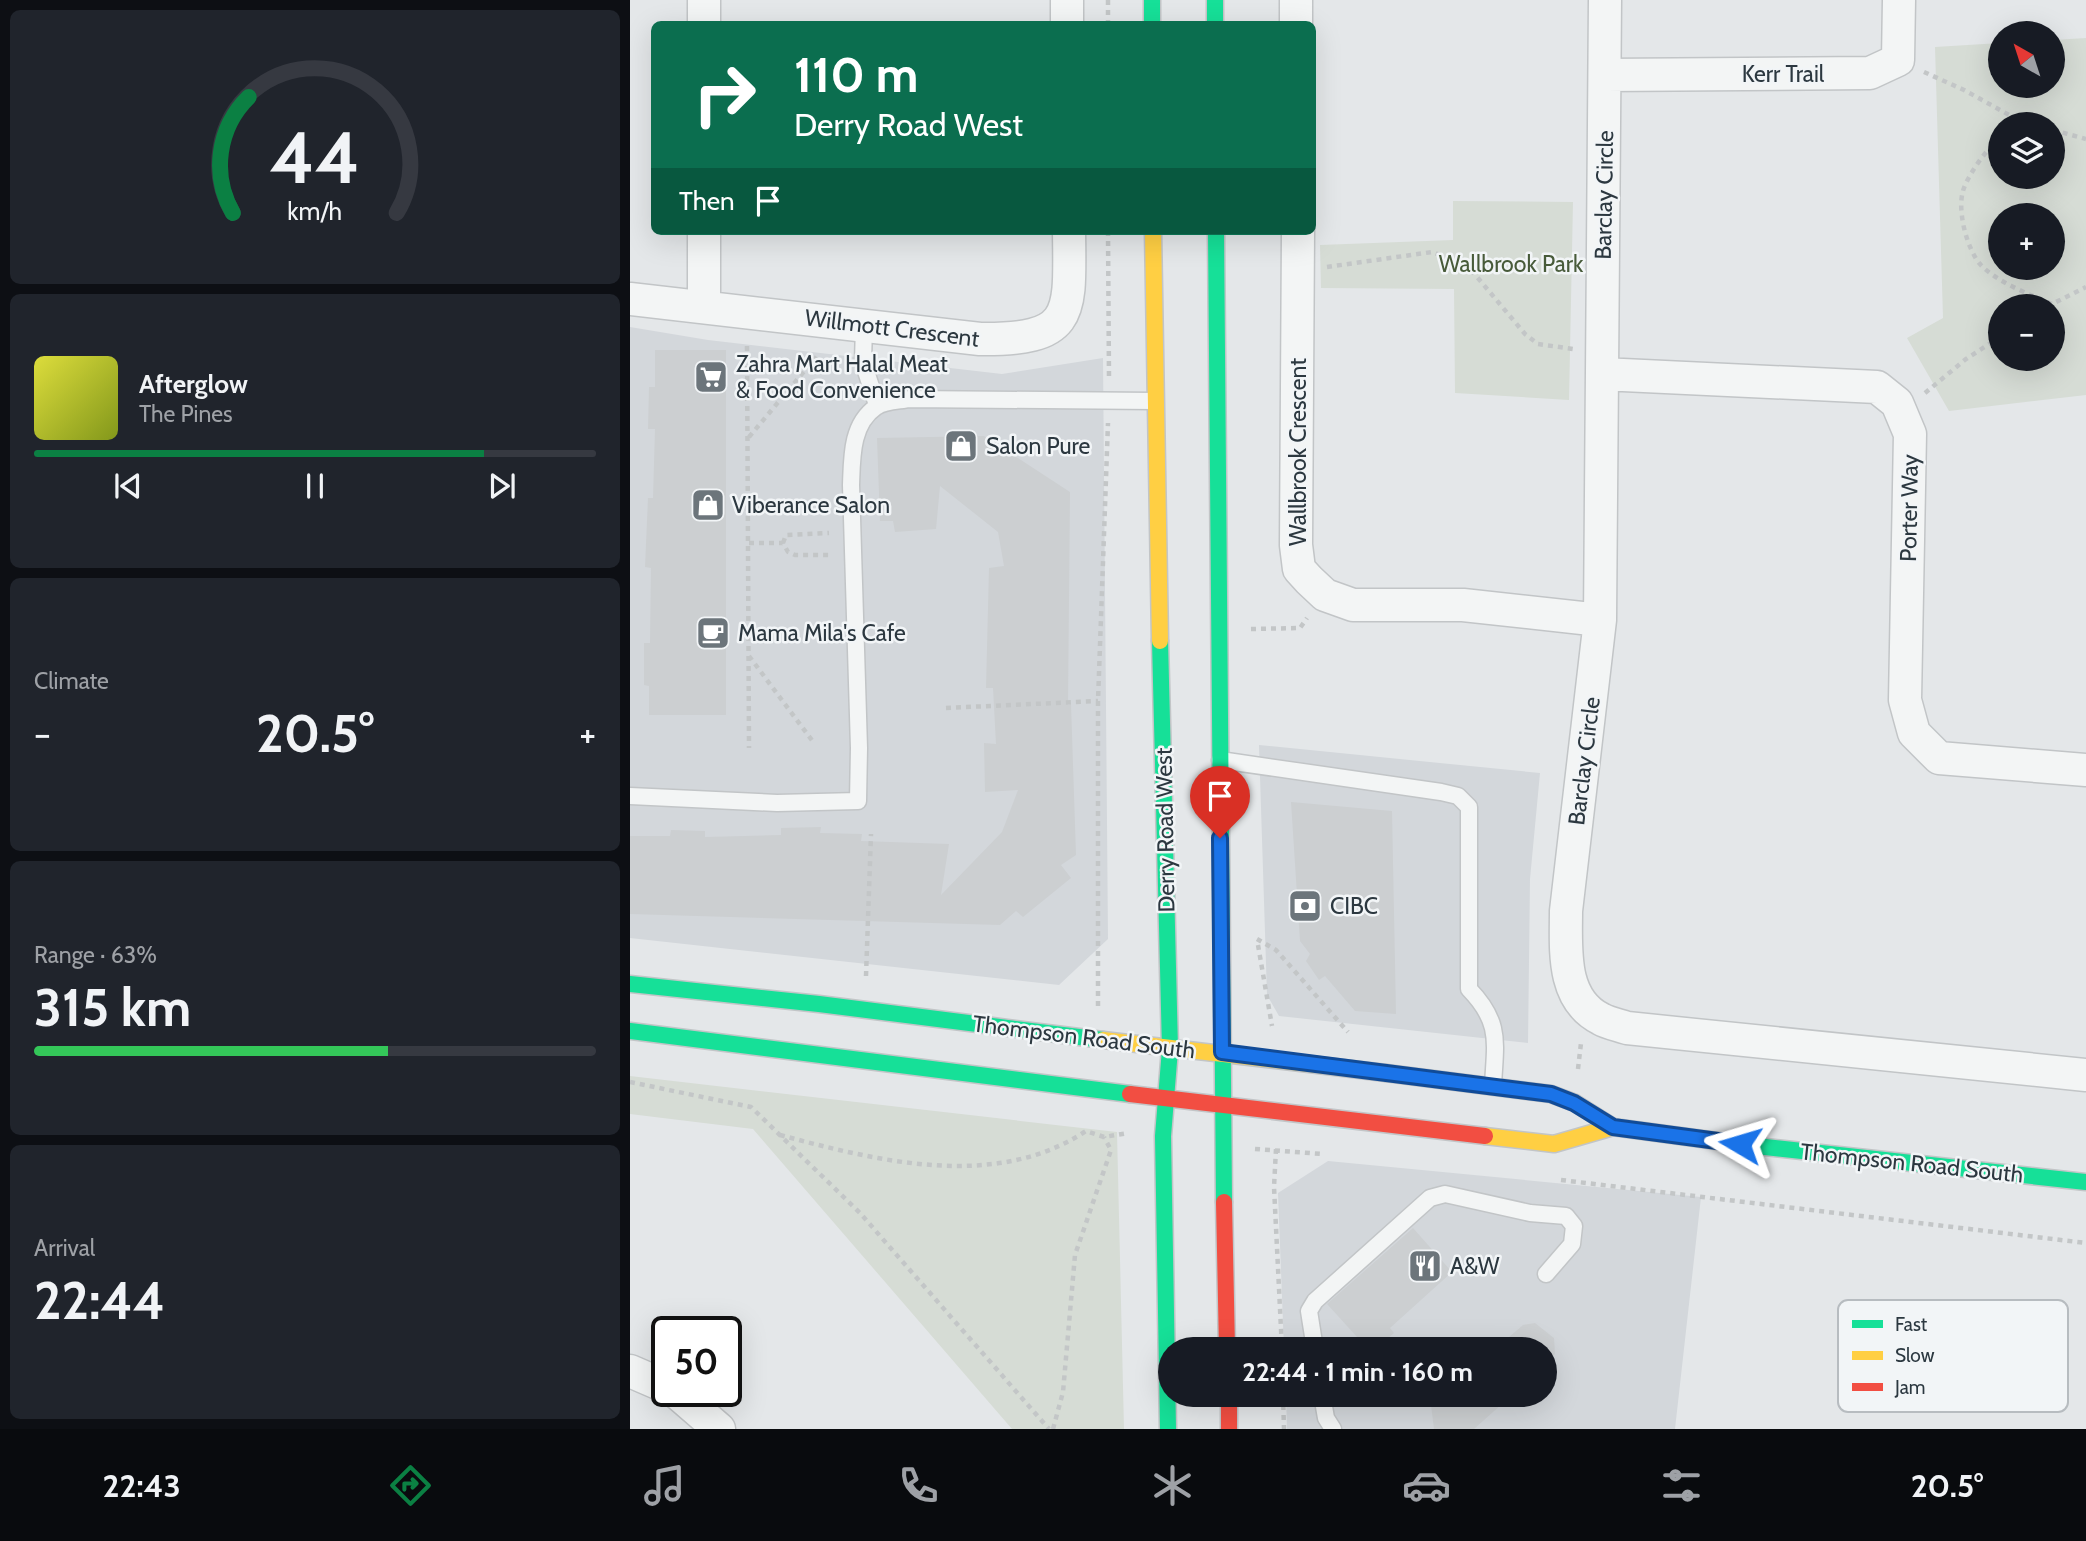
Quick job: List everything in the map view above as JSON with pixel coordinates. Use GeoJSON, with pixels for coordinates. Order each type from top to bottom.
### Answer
{"type":"FeatureCollection","features":[{"type":"Feature","properties":{"kind":"main road"},"geometry":{"type":"LineString","coordinates":[[1152,0],[1152,21]]}},
{"type":"Feature","properties":{"kind":"main road"},"geometry":{"type":"LineString","coordinates":[[1214,0],[1215,21]]}},
{"type":"Feature","properties":{"kind":"main road","name":"Derry Road West"},"geometry":{"type":"LineString","coordinates":[[1153,235],[1154,401],[1170,1049],[1163,1136],[1167,1429]]}},
{"type":"Feature","properties":{"kind":"main road"},"geometry":{"type":"LineString","coordinates":[[1216,235],[1227,1337]]}},
{"type":"Feature","properties":{"kind":"main road","name":"Thompson Road South"},"geometry":{"type":"LineString","coordinates":[[630,984],[1170,1049],[1222,1052],[1551,1094],[1574,1103],[1613,1127]]}},
{"type":"Feature","properties":{"kind":"main road","name":"Thompson Road South"},"geometry":{"type":"LineString","coordinates":[[630,1031],[1224,1106],[1554,1144],[1613,1127],[1817,1154],[2086,1182]]}},
{"type":"Feature","properties":{"kind":"main road"},"geometry":{"type":"LineString","coordinates":[[1228,1407],[1229,1429]]}},
{"type":"Feature","properties":{"kind":"street"},"geometry":{"type":"LineString","coordinates":[[704,0],[704,21]]}},
{"type":"Feature","properties":{"kind":"street"},"geometry":{"type":"LineString","coordinates":[[1067,0],[1067,21]]}},
{"type":"Feature","properties":{"kind":"street"},"geometry":{"type":"LineString","coordinates":[[1296,0],[1296,21]]}},
{"type":"Feature","properties":{"kind":"street","name":"Barclay Circle"},"geometry":{"type":"LineString","coordinates":[[1584,1007],[1572,987],[1568,966],[1566,911],[1600,620],[1605,0]]}},
{"type":"Feature","properties":{"kind":"street"},"geometry":{"type":"LineString","coordinates":[[1898,60],[1899,0]]}},
{"type":"Feature","properties":{"kind":"street","name":"Kerr Trail"},"geometry":{"type":"LineString","coordinates":[[1606,75],[1870,73],[1898,60]]}},
{"type":"Feature","properties":{"kind":"street"},"geometry":{"type":"LineString","coordinates":[[704,235],[705,307]]}},
{"type":"Feature","properties":{"kind":"street","name":"Willmott Crescent"},"geometry":{"type":"LineString","coordinates":[[630,299],[980,339],[1035,336],[1060,319],[1067,304],[1069,235]]}},
{"type":"Feature","properties":{"kind":"street","name":"Wallbrook Crescent"},"geometry":{"type":"LineString","coordinates":[[1298,235],[1296,545],[1299,569],[1325,595],[1353,605],[1463,605],[1600,620]]}},
{"type":"Feature","properties":{"kind":"street","name":"Porter Way"},"geometry":{"type":"LineString","coordinates":[[1602,363],[1877,387],[1897,403],[1910,435],[1905,700],[1914,733],[1939,758],[2086,770]]}},
{"type":"Feature","properties":{"kind":"street"},"geometry":{"type":"LineString","coordinates":[[1584,1007],[1600,1019],[1626,1028],[2086,1075]]}},
{"type":"Feature","properties":{"kind":"street"},"geometry":{"type":"LineString","coordinates":[[630,1371],[651,1380]]}},
{"type":"Feature","properties":{"kind":"street"},"geometry":{"type":"LineString","coordinates":[[694,1407],[719,1429]]}},
{"type":"Feature","properties":{"kind":"lane"},"geometry":{"type":"LineString","coordinates":[[864,325],[863,362],[877,405]]}},
{"type":"Feature","properties":{"kind":"lane"},"geometry":{"type":"LineString","coordinates":[[630,796],[777,803],[858,801],[852,452],[860,424],[877,405],[909,399],[1154,401]]}},
{"type":"Feature","properties":{"kind":"lane"},"geometry":{"type":"LineString","coordinates":[[1220,760],[1441,792],[1458,796],[1469,807],[1469,989],[1482,1002],[1495,1027],[1493,1086]]}},
{"type":"Feature","properties":{"kind":"lane"},"geometry":{"type":"LineString","coordinates":[[1313,1337],[1309,1311],[1315,1301],[1430,1198],[1445,1194],[1530,1213],[1566,1216],[1574,1226],[1572,1244],[1546,1274]]}},
{"type":"Feature","properties":{"kind":"lane"},"geometry":{"type":"LineString","coordinates":[[1324,1407],[1326,1418],[1333,1429]]}},
{"type":"Feature","properties":{"kind":"path"},"geometry":{"type":"LineString","coordinates":[[1108,0],[1108,21]]}},
{"type":"Feature","properties":{"kind":"path"},"geometry":{"type":"LineString","coordinates":[[1898,60],[1964,90],[2001,112]]}},
{"type":"Feature","properties":{"kind":"path"},"geometry":{"type":"LineString","coordinates":[[2065,133],[2086,139]]}},
{"type":"Feature","properties":{"kind":"path"},"geometry":{"type":"LineString","coordinates":[[1988,149],[1963,191],[1963,230],[1980,264],[2028,294]]}},
{"type":"Feature","properties":{"kind":"path"},"geometry":{"type":"LineString","coordinates":[[1090,1039],[1099,1003],[1098,701],[1109,401],[1108,235]]}},
{"type":"Feature","properties":{"kind":"path"},"geometry":{"type":"LineString","coordinates":[[1298,271],[1432,252],[1467,265],[1525,334],[1538,344],[1602,363]]}},
{"type":"Feature","properties":{"kind":"path"},"geometry":{"type":"LineString","coordinates":[[2065,298],[2086,287]]}},
{"type":"Feature","properties":{"kind":"path"},"geometry":{"type":"LineString","coordinates":[[1901,412],[1966,359],[1988,345]]}},
{"type":"Feature","properties":{"kind":"path"},"geometry":{"type":"LineString","coordinates":[[747,346],[749,748]]}},
{"type":"Feature","properties":{"kind":"path"},"geometry":{"type":"LineString","coordinates":[[748,437],[817,356]]}},
{"type":"Feature","properties":{"kind":"path"},"geometry":{"type":"LineString","coordinates":[[852,532],[795,533],[786,535],[783,543],[788,552],[795,555],[853,555]]}},
{"type":"Feature","properties":{"kind":"path"},"geometry":{"type":"LineString","coordinates":[[748,543],[783,543]]}},
{"type":"Feature","properties":{"kind":"path"},"geometry":{"type":"LineString","coordinates":[[1251,629],[1300,628],[1325,595]]}},
{"type":"Feature","properties":{"kind":"path"},"geometry":{"type":"LineString","coordinates":[[749,655],[814,743]]}},
{"type":"Feature","properties":{"kind":"path"},"geometry":{"type":"LineString","coordinates":[[946,708],[1098,701]]}},
{"type":"Feature","properties":{"kind":"path"},"geometry":{"type":"LineString","coordinates":[[866,976],[871,834]]}},
{"type":"Feature","properties":{"kind":"path"},"geometry":{"type":"LineString","coordinates":[[1257,939],[1276,950],[1348,1032]]}},
{"type":"Feature","properties":{"kind":"path"},"geometry":{"type":"LineString","coordinates":[[1574,1103],[1584,1007]]}},
{"type":"Feature","properties":{"kind":"path"},"geometry":{"type":"LineString","coordinates":[[630,1082],[751,1107],[860,1213],[1051,1429]]}},
{"type":"Feature","properties":{"kind":"path"},"geometry":{"type":"LineString","coordinates":[[1086,1087],[1086,1131]]}},
{"type":"Feature","properties":{"kind":"path"},"geometry":{"type":"LineString","coordinates":[[780,1135],[876,1159],[923,1165],[973,1165],[1020,1159],[1061,1147],[1086,1131]]}},
{"type":"Feature","properties":{"kind":"path"},"geometry":{"type":"LineString","coordinates":[[1086,1131],[1104,1137],[1127,1133],[1163,1136]]}},
{"type":"Feature","properties":{"kind":"path"},"geometry":{"type":"LineString","coordinates":[[1051,1429],[1063,1392],[1075,1255],[1111,1150],[1104,1137]]}},
{"type":"Feature","properties":{"kind":"path"},"geometry":{"type":"LineString","coordinates":[[1223,1145],[1325,1154]]}},
{"type":"Feature","properties":{"kind":"path"},"geometry":{"type":"LineString","coordinates":[[1552,1179],[2086,1243]]}},
{"type":"Feature","properties":{"kind":"path"},"geometry":{"type":"LineString","coordinates":[[1283,1407],[1284,1429]]}},
{"type":"Feature","properties":{"kind":"shaded area"},"geometry":{"type":"Polygon","coordinates":[[[630,327],[708,340],[1002,374],[1103,358],[1108,939],[1059,985],[630,938],[630,327]]]}},
{"type":"Feature","properties":{"kind":"shaded area"},"geometry":{"type":"Polygon","coordinates":[[[1259,745],[1540,773],[1530,879],[1528,1043],[1279,1016],[1267,995],[1259,745]]]}},
{"type":"Feature","properties":{"kind":"shaded area"},"geometry":{"type":"Polygon","coordinates":[[[1328,1161],[1701,1197],[1675,1429],[1287,1429],[1286,1407],[1557,1407],[1557,1337],[1284,1337],[1278,1193],[1328,1161]]]}},
{"type":"Feature","properties":{"kind":"green space"},"geometry":{"type":"Polygon","coordinates":[[[2086,38],[2086,395],[1949,411],[1907,338],[1943,318],[1935,47],[1988,44],[1988,98],[2065,98],[2065,39],[2086,38]]]}},
{"type":"Feature","properties":{"kind":"green space","name":"Wallbrook Park"},"geometry":{"type":"Polygon","coordinates":[[[1453,201],[1573,202],[1569,400],[1455,393],[1454,289],[1321,288],[1320,245],[1453,240],[1453,201]]]}},
{"type":"Feature","properties":{"kind":"green space"},"geometry":{"type":"Polygon","coordinates":[[[630,1076],[1117,1132],[1124,1429],[1012,1429],[753,1129],[630,1114],[630,1076]]]}},
{"type":"Feature","properties":{"kind":"building"},"geometry":{"type":"Polygon","coordinates":[[[655,350],[726,350],[726,715],[649,715],[649,686],[644,685],[644,643],[650,643],[651,568],[645,567],[648,498],[653,498],[655,429],[648,429],[649,387],[655,387],[655,350]]]}},
{"type":"Feature","properties":{"kind":"building"},"geometry":{"type":"Polygon","coordinates":[[[984,436],[1070,492],[1068,705],[1071,704],[1076,855],[1061,865],[1071,878],[1023,917],[1016,911],[1000,925],[630,914],[630,836],[670,836],[671,830],[705,831],[705,837],[781,835],[781,828],[821,827],[820,833],[862,834],[861,841],[949,844],[941,895],[1002,832],[1018,790],[985,792],[984,743],[996,744],[993,688],[986,688],[989,568],[1004,566],[998,532],[940,486],[936,529],[895,532],[893,521],[880,521],[877,438],[984,436]]]}},
{"type":"Feature","properties":{"kind":"building"},"geometry":{"type":"Polygon","coordinates":[[[1291,802],[1392,811],[1396,1014],[1355,1011],[1325,976],[1319,980],[1306,961],[1310,954],[1300,941],[1291,802]]]}},
{"type":"Feature","properties":{"kind":"building"},"geometry":{"type":"Polygon","coordinates":[[[1413,1228],[1452,1272],[1390,1328],[1394,1333],[1389,1337],[1357,1337],[1327,1304],[1413,1228]]]}},
{"type":"Feature","properties":{"kind":"building"},"geometry":{"type":"Polygon","coordinates":[[[1535,1323],[1553,1337],[1509,1337],[1523,1325],[1535,1323]]]}},
{"type":"Feature","properties":{"kind":"building"},"geometry":{"type":"Polygon","coordinates":[[[1431,1407],[1499,1407],[1474,1429],[1434,1429],[1431,1407]]]}},
{"type":"Feature","properties":{"kind":"traffic: fast"},"geometry":{"type":"LineString","coordinates":[[1152,0],[1152,21]]}},
{"type":"Feature","properties":{"kind":"traffic: fast"},"geometry":{"type":"LineString","coordinates":[[1215,0],[1215,21]]}},
{"type":"Feature","properties":{"kind":"traffic: fast"},"geometry":{"type":"LineString","coordinates":[[1216,235],[1224,1202]]}},
{"type":"Feature","properties":{"kind":"traffic: fast"},"geometry":{"type":"LineString","coordinates":[[1160,641],[1170,1049],[1163,1136],[1168,1429]]}},
{"type":"Feature","properties":{"kind":"traffic: fast"},"geometry":{"type":"LineString","coordinates":[[630,984],[819,1004],[1103,1040]]}},
{"type":"Feature","properties":{"kind":"traffic: fast"},"geometry":{"type":"LineString","coordinates":[[630,1031],[1130,1094]]}},
{"type":"Feature","properties":{"kind":"traffic: fast"},"geometry":{"type":"LineString","coordinates":[[1386,1073],[1551,1094],[1575,1103],[1613,1127]]}},
{"type":"Feature","properties":{"kind":"traffic: fast"},"geometry":{"type":"LineString","coordinates":[[1747,1145],[2086,1182]]}},
{"type":"Feature","properties":{"kind":"traffic: slow"},"geometry":{"type":"LineString","coordinates":[[1153,235],[1160,641]]}},
{"type":"Feature","properties":{"kind":"traffic: slow"},"geometry":{"type":"LineString","coordinates":[[1103,1040],[1386,1073]]}},
{"type":"Feature","properties":{"kind":"traffic: slow"},"geometry":{"type":"LineString","coordinates":[[1485,1136],[1554,1144],[1613,1127],[1747,1145]]}},
{"type":"Feature","properties":{"kind":"traffic: jam"},"geometry":{"type":"LineString","coordinates":[[1130,1094],[1485,1136]]}},
{"type":"Feature","properties":{"kind":"traffic: jam"},"geometry":{"type":"LineString","coordinates":[[1224,1202],[1227,1337]]}},
{"type":"Feature","properties":{"kind":"traffic: jam"},"geometry":{"type":"LineString","coordinates":[[1229,1407],[1229,1429]]}},
{"type":"Feature","properties":{"kind":"place","name":"Zahra Mart Halal Meat & Food Convenience"},"geometry":{"type":"Point","coordinates":[711,377]}},
{"type":"Feature","properties":{"kind":"place","name":"Salon Pure"},"geometry":{"type":"Point","coordinates":[961,446]}},
{"type":"Feature","properties":{"kind":"place","name":"Viberance Salon"},"geometry":{"type":"Point","coordinates":[708,505]}},
{"type":"Feature","properties":{"kind":"place","name":"Mama Mila's Cafe"},"geometry":{"type":"Point","coordinates":[713,633]}},
{"type":"Feature","properties":{"kind":"place","name":"CIBC"},"geometry":{"type":"Point","coordinates":[1305,906]}},
{"type":"Feature","properties":{"kind":"place","name":"A&W"},"geometry":{"type":"Point","coordinates":[1425,1266]}},
{"type":"Feature","properties":{"kind":"route"},"geometry":{"type":"LineString","coordinates":[[1220,838],[1222,1052],[1551,1094],[1574,1103],[1613,1127],[1740,1144]]}}]}
